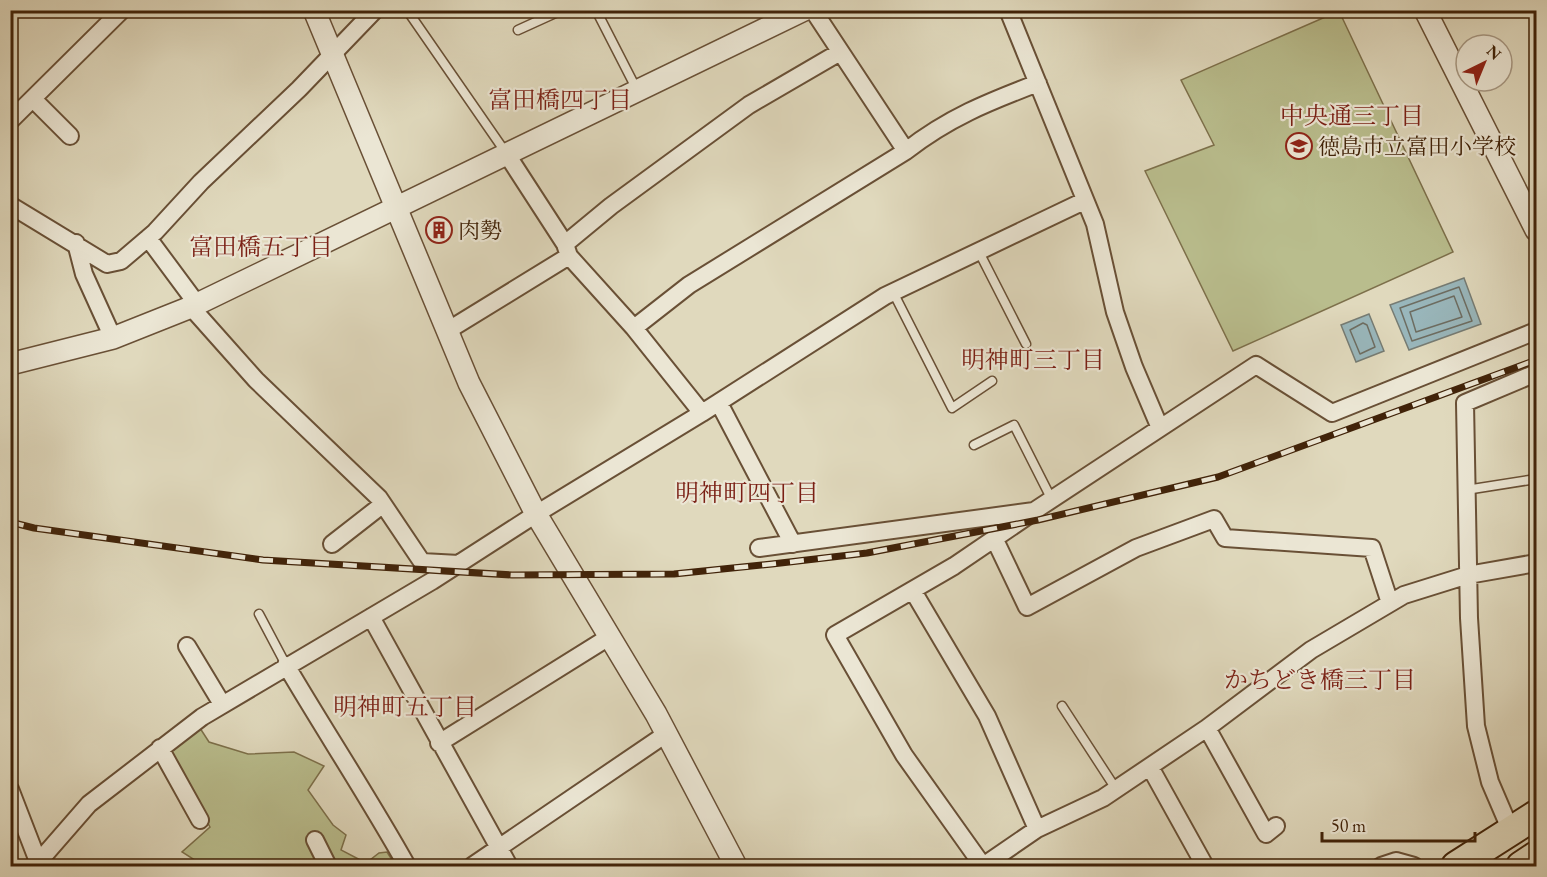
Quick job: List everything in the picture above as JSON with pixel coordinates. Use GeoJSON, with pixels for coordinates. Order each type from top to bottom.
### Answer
{"type":"FeatureCollection","features":[{"type":"Feature","properties":{"kind":"highway"},"geometry":{"type":"LineString","coordinates":[[1456,867],[1536,815]]}},
{"type":"Feature","properties":{"kind":"highway"},"geometry":{"type":"LineString","coordinates":[[1521,867],[1536,855]]}},
{"type":"Feature","properties":{"kind":"street"},"geometry":{"type":"LineString","coordinates":[[10,121],[122,10]]}},
{"type":"Feature","properties":{"kind":"street"},"geometry":{"type":"LineString","coordinates":[[314,10],[469,382],[536,514],[666,734],[736,867]]}},
{"type":"Feature","properties":{"kind":"street"},"geometry":{"type":"LineString","coordinates":[[12,209],[76,243],[107,264],[121,261],[148,238],[375,10]]}},
{"type":"Feature","properties":{"kind":"street"},"geometry":{"type":"LineString","coordinates":[[10,364],[113,338],[194,306],[804,10]]}},
{"type":"Feature","properties":{"kind":"street"},"geometry":{"type":"LineString","coordinates":[[813,10],[906,151]]}},
{"type":"Feature","properties":{"kind":"street"},"geometry":{"type":"LineString","coordinates":[[1008,10],[1095,224],[1115,312],[1134,367],[1160,428]]}},
{"type":"Feature","properties":{"kind":"street"},"geometry":{"type":"LineString","coordinates":[[1425,10],[1536,230]]}},
{"type":"Feature","properties":{"kind":"street"},"geometry":{"type":"LineString","coordinates":[[447,331],[567,250],[611,206],[749,105],[840,52]]}},
{"type":"Feature","properties":{"kind":"street"},"geometry":{"type":"LineString","coordinates":[[634,328],[689,285],[906,151],[935,128],[968,110],[1038,83]]}},
{"type":"Feature","properties":{"kind":"street"},"geometry":{"type":"LineString","coordinates":[[33,99],[70,136]]}},
{"type":"Feature","properties":{"kind":"street"},"geometry":{"type":"LineString","coordinates":[[506,153],[567,250],[634,328],[702,413]]}},
{"type":"Feature","properties":{"kind":"street"},"geometry":{"type":"LineString","coordinates":[[10,789],[37,865],[89,804],[160,748],[222,704],[459,564],[893,292],[1084,201]]}},
{"type":"Feature","properties":{"kind":"street"},"geometry":{"type":"LineString","coordinates":[[148,238],[194,306],[256,380],[379,498],[422,562],[459,564]]}},
{"type":"Feature","properties":{"kind":"street"},"geometry":{"type":"LineString","coordinates":[[76,243],[84,274],[113,338]]}},
{"type":"Feature","properties":{"kind":"street"},"geometry":{"type":"LineString","coordinates":[[1536,331],[1332,413],[1256,365],[1034,511],[995,540],[836,635],[904,755],[983,866],[1037,829],[1116,789],[1207,728],[1311,650],[1404,595],[1468,575],[1536,562]]}},
{"type":"Feature","properties":{"kind":"street"},"geometry":{"type":"LineString","coordinates":[[1511,831],[1490,782],[1476,726],[1468,575],[1465,403],[1536,373]]}},
{"type":"Feature","properties":{"kind":"street"},"geometry":{"type":"LineString","coordinates":[[719,403],[793,544]]}},
{"type":"Feature","properties":{"kind":"street"},"geometry":{"type":"LineString","coordinates":[[332,544],[382,505]]}},
{"type":"Feature","properties":{"kind":"street"},"geometry":{"type":"LineString","coordinates":[[759,548],[1034,511]]}},
{"type":"Feature","properties":{"kind":"street"},"geometry":{"type":"LineString","coordinates":[[995,540],[1027,607],[1136,548],[1214,519],[1225,538],[1372,548],[1390,603]]}},
{"type":"Feature","properties":{"kind":"street"},"geometry":{"type":"LineString","coordinates":[[913,591],[987,716],[1037,829]]}},
{"type":"Feature","properties":{"kind":"street"},"geometry":{"type":"LineString","coordinates":[[371,617],[509,867]]}},
{"type":"Feature","properties":{"kind":"street"},"geometry":{"type":"LineString","coordinates":[[439,743],[609,637]]}},
{"type":"Feature","properties":{"kind":"street"},"geometry":{"type":"LineString","coordinates":[[187,646],[222,704]]}},
{"type":"Feature","properties":{"kind":"street"},"geometry":{"type":"LineString","coordinates":[[286,665],[329,739],[370,799],[407,867]]}},
{"type":"Feature","properties":{"kind":"street"},"geometry":{"type":"LineString","coordinates":[[1207,728],[1266,834],[1276,826]]}},
{"type":"Feature","properties":{"kind":"street"},"geometry":{"type":"LineString","coordinates":[[472,867],[666,734]]}},
{"type":"Feature","properties":{"kind":"street"},"geometry":{"type":"LineString","coordinates":[[160,748],[200,820]]}},
{"type":"Feature","properties":{"kind":"street"},"geometry":{"type":"LineString","coordinates":[[1150,767],[1205,867]]}},
{"type":"Feature","properties":{"kind":"street"},"geometry":{"type":"LineString","coordinates":[[315,840],[328,867]]}},
{"type":"Feature","properties":{"kind":"street"},"geometry":{"type":"LineString","coordinates":[[1381,867],[1396,861],[1414,867]]}},
{"type":"Feature","properties":{"kind":"lane"},"geometry":{"type":"LineString","coordinates":[[407,10],[506,153]]}},
{"type":"Feature","properties":{"kind":"lane"},"geometry":{"type":"LineString","coordinates":[[519,30],[562,10]]}},
{"type":"Feature","properties":{"kind":"lane"},"geometry":{"type":"LineString","coordinates":[[596,10],[638,92]]}},
{"type":"Feature","properties":{"kind":"lane"},"geometry":{"type":"LineString","coordinates":[[979,252],[1026,344]]}},
{"type":"Feature","properties":{"kind":"lane"},"geometry":{"type":"LineString","coordinates":[[893,292],[952,408],[992,381]]}},
{"type":"Feature","properties":{"kind":"lane"},"geometry":{"type":"LineString","coordinates":[[974,444],[1014,425],[1052,500]]}},
{"type":"Feature","properties":{"kind":"lane"},"geometry":{"type":"LineString","coordinates":[[1466,490],[1536,478]]}},
{"type":"Feature","properties":{"kind":"lane"},"geometry":{"type":"LineString","coordinates":[[259,614],[286,665]]}},
{"type":"Feature","properties":{"kind":"lane"},"geometry":{"type":"LineString","coordinates":[[1062,706],[1116,789]]}},
{"type":"Feature","properties":{"kind":"green space"},"geometry":{"type":"Polygon","coordinates":[[[1339,11],[1453,252],[1233,351],[1145,171],[1214,145],[1181,80],[1339,11]]]}},
{"type":"Feature","properties":{"kind":"green space"},"geometry":{"type":"Polygon","coordinates":[[[198,725],[209,742],[248,754],[294,752],[324,766],[308,790],[333,825],[346,835],[341,850],[366,863],[379,853],[387,852],[396,866],[204,866],[182,852],[210,827],[169,752],[198,725]]]}},
{"type":"Feature","properties":{"kind":"water"},"geometry":{"type":"Polygon","coordinates":[[[1464,278],[1481,324],[1409,350],[1390,305],[1464,278]]]}},
{"type":"Feature","properties":{"kind":"water"},"geometry":{"type":"Polygon","coordinates":[[[1369,314],[1384,351],[1356,362],[1341,325],[1369,314]]]}},
{"type":"Feature","properties":{"kind":"railway"},"geometry":{"type":"LineString","coordinates":[[10,522],[34,528],[263,560],[512,575],[674,574],[772,564],[867,553],[1038,520],[1218,477],[1536,360]]}},
{"type":"Feature","properties":{"kind":"place","name":"徳島市立富田小学校"},"geometry":{"type":"Point","coordinates":[1299,146]}},
{"type":"Feature","properties":{"kind":"place","name":"肉勢"},"geometry":{"type":"Point","coordinates":[439,230]}},
{"type":"Feature","properties":{"kind":"district","name":"富田橋四丁目"},"geometry":{"type":"Point","coordinates":[560,100]}},
{"type":"Feature","properties":{"kind":"district","name":"中央通三丁目"},"geometry":{"type":"Point","coordinates":[1352,116]}},
{"type":"Feature","properties":{"kind":"district","name":"富田橋五丁目"},"geometry":{"type":"Point","coordinates":[261,247]}},
{"type":"Feature","properties":{"kind":"district","name":"明神町三丁目"},"geometry":{"type":"Point","coordinates":[1033,360]}},
{"type":"Feature","properties":{"kind":"district","name":"明神町四丁目"},"geometry":{"type":"Point","coordinates":[747,493]}},
{"type":"Feature","properties":{"kind":"district","name":"かちどき橋三丁目"},"geometry":{"type":"Point","coordinates":[1320,680]}},
{"type":"Feature","properties":{"kind":"district","name":"明神町五丁目"},"geometry":{"type":"Point","coordinates":[405,707]}}]}
